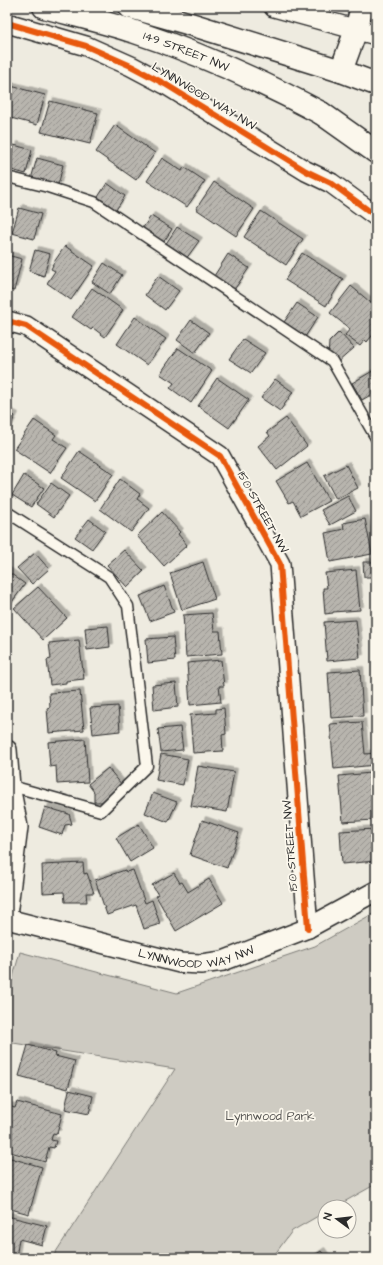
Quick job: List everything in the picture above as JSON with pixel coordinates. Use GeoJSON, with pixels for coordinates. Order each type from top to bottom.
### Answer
{"type":"FeatureCollection","features":[{"type":"Feature","properties":{"kind":"main road","name":"149 STREET NW"},"geometry":{"type":"LineString","coordinates":[[44,7],[133,32],[184,49],[276,88],[321,113]]}},
{"type":"Feature","properties":{"kind":"main road","name":"149 STREET NW"},"geometry":{"type":"LineString","coordinates":[[130,7],[187,23],[341,71],[376,84]]}},
{"type":"Feature","properties":{"kind":"main road"},"geometry":{"type":"LineString","coordinates":[[341,71],[366,33],[362,7]]}},
{"type":"Feature","properties":{"kind":"main road"},"geometry":{"type":"LineString","coordinates":[[321,113],[376,142]]}},
{"type":"Feature","properties":{"kind":"main road"},"geometry":{"type":"LineString","coordinates":[[321,113],[376,152]]}},
{"type":"Feature","properties":{"kind":"street"},"geometry":{"type":"LineString","coordinates":[[274,7],[366,33]]}},
{"type":"Feature","properties":{"kind":"street","name":"LYNNWOOD WAY NW"},"geometry":{"type":"LineString","coordinates":[[7,23],[86,46],[131,66],[165,84],[306,171],[331,183],[376,216]]}},
{"type":"Feature","properties":{"kind":"street","name":"150 STREET NW"},"geometry":{"type":"LineString","coordinates":[[7,321],[26,326],[220,456],[280,564],[308,928]]}},
{"type":"Feature","properties":{"kind":"street"},"geometry":{"type":"LineString","coordinates":[[7,750],[9,785],[18,827],[7,915]]}},
{"type":"Feature","properties":{"kind":"street","name":"LYNNWOOD WAY NW"},"geometry":{"type":"LineString","coordinates":[[7,919],[180,963],[201,964],[223,962],[308,928],[376,891]]}},
{"type":"Feature","properties":{"kind":"lane"},"geometry":{"type":"LineString","coordinates":[[7,177],[48,187],[94,202],[332,361],[376,438]]}},
{"type":"Feature","properties":{"kind":"lane"},"geometry":{"type":"LineString","coordinates":[[7,512],[109,577],[128,606],[147,766],[101,811],[9,785]]}},
{"type":"Feature","properties":{"kind":"green space","name":"Lynnwood Park"},"geometry":{"type":"Polygon","coordinates":[[[376,912],[376,1184],[349,1199],[317,1199],[317,1217],[292,1231],[272,1258],[52,1258],[175,1069],[7,1042],[7,998],[20,952],[177,993],[315,946],[376,912]]]}},
{"type":"Feature","properties":{"kind":"building"},"geometry":{"type":"Polygon","coordinates":[[[7,85],[45,95],[37,125],[7,117],[7,85]]]}},
{"type":"Feature","properties":{"kind":"building"},"geometry":{"type":"Polygon","coordinates":[[[50,101],[98,113],[90,144],[41,132],[50,101]]]}},
{"type":"Feature","properties":{"kind":"building"},"geometry":{"type":"Polygon","coordinates":[[[115,125],[155,153],[136,180],[96,152],[115,125]]]}},
{"type":"Feature","properties":{"kind":"building"},"geometry":{"type":"Polygon","coordinates":[[[14,145],[32,150],[26,174],[8,169],[14,145]]]}},
{"type":"Feature","properties":{"kind":"building"},"geometry":{"type":"Polygon","coordinates":[[[37,158],[63,165],[58,186],[31,179],[37,158]]]}},
{"type":"Feature","properties":{"kind":"building"},"geometry":{"type":"Polygon","coordinates":[[[162,158],[182,171],[184,167],[205,181],[187,207],[147,181],[162,158]]]}},
{"type":"Feature","properties":{"kind":"building"},"geometry":{"type":"Polygon","coordinates":[[[214,182],[254,209],[236,236],[196,209],[214,182]]]}},
{"type":"Feature","properties":{"kind":"building"},"geometry":{"type":"Polygon","coordinates":[[[107,183],[125,196],[116,210],[98,197],[107,183]]]}},
{"type":"Feature","properties":{"kind":"building"},"geometry":{"type":"Polygon","coordinates":[[[19,208],[41,214],[34,239],[12,233],[19,208]]]}},
{"type":"Feature","properties":{"kind":"building"},"geometry":{"type":"Polygon","coordinates":[[[261,211],[303,239],[286,265],[244,237],[261,211]]]}},
{"type":"Feature","properties":{"kind":"building"},"geometry":{"type":"Polygon","coordinates":[[[151,216],[172,229],[163,243],[142,229],[151,216]]]}},
{"type":"Feature","properties":{"kind":"building"},"geometry":{"type":"Polygon","coordinates":[[[177,227],[199,241],[186,259],[165,245],[177,227]]]}},
{"type":"Feature","properties":{"kind":"building"},"geometry":{"type":"Polygon","coordinates":[[[65,246],[94,266],[71,300],[47,283],[55,271],[51,269],[52,265],[65,246]]]}},
{"type":"Feature","properties":{"kind":"building"},"geometry":{"type":"Polygon","coordinates":[[[35,250],[50,254],[44,276],[29,271],[35,250]]]}},
{"type":"Feature","properties":{"kind":"building"},"geometry":{"type":"Polygon","coordinates":[[[302,253],[343,279],[326,306],[285,280],[302,253]]]}},
{"type":"Feature","properties":{"kind":"building"},"geometry":{"type":"Polygon","coordinates":[[[228,254],[249,268],[234,290],[214,276],[228,254]]]}},
{"type":"Feature","properties":{"kind":"building"},"geometry":{"type":"Polygon","coordinates":[[[7,255],[22,259],[14,291],[7,289],[7,255]]]}},
{"type":"Feature","properties":{"kind":"building"},"geometry":{"type":"Polygon","coordinates":[[[104,263],[122,275],[110,294],[92,282],[104,263]]]}},
{"type":"Feature","properties":{"kind":"building"},"geometry":{"type":"Polygon","coordinates":[[[158,276],[179,291],[165,310],[145,295],[158,276]]]}},
{"type":"Feature","properties":{"kind":"building"},"geometry":{"type":"Polygon","coordinates":[[[351,286],[376,307],[376,331],[367,342],[365,340],[360,346],[345,335],[350,329],[330,313],[351,286]]]}},
{"type":"Feature","properties":{"kind":"building"},"geometry":{"type":"Polygon","coordinates":[[[92,288],[123,310],[105,337],[93,328],[91,330],[72,317],[92,288]]]}},
{"type":"Feature","properties":{"kind":"building"},"geometry":{"type":"Polygon","coordinates":[[[297,303],[318,317],[303,340],[282,325],[297,303]]]}},
{"type":"Feature","properties":{"kind":"building"},"geometry":{"type":"Polygon","coordinates":[[[135,317],[166,339],[147,365],[117,344],[135,317]]]}},
{"type":"Feature","properties":{"kind":"building"},"geometry":{"type":"Polygon","coordinates":[[[191,320],[209,333],[195,353],[177,340],[191,320]]]}},
{"type":"Feature","properties":{"kind":"building"},"geometry":{"type":"Polygon","coordinates":[[[339,332],[354,348],[337,363],[328,358],[329,342],[339,332]]]}},
{"type":"Feature","properties":{"kind":"building"},"geometry":{"type":"Polygon","coordinates":[[[243,339],[265,353],[251,373],[229,359],[243,339]]]}},
{"type":"Feature","properties":{"kind":"building"},"geometry":{"type":"Polygon","coordinates":[[[178,348],[212,371],[191,403],[170,388],[174,383],[160,374],[178,348]]]}},
{"type":"Feature","properties":{"kind":"building"},"geometry":{"type":"Polygon","coordinates":[[[376,369],[376,392],[362,400],[352,383],[376,369]]]}},
{"type":"Feature","properties":{"kind":"building"},"geometry":{"type":"Polygon","coordinates":[[[217,378],[249,400],[229,428],[198,406],[217,378]]]}},
{"type":"Feature","properties":{"kind":"building"},"geometry":{"type":"Polygon","coordinates":[[[275,379],[293,392],[280,411],[261,398],[275,379]]]}},
{"type":"Feature","properties":{"kind":"building"},"geometry":{"type":"Polygon","coordinates":[[[7,412],[15,416],[7,433],[7,412]]]}},
{"type":"Feature","properties":{"kind":"building"},"geometry":{"type":"Polygon","coordinates":[[[286,418],[307,446],[277,470],[258,446],[270,436],[267,432],[286,418]]]}},
{"type":"Feature","properties":{"kind":"building"},"geometry":{"type":"Polygon","coordinates":[[[34,420],[56,435],[53,439],[67,448],[50,473],[14,449],[34,420]]]}},
{"type":"Feature","properties":{"kind":"building"},"geometry":{"type":"Polygon","coordinates":[[[79,451],[113,474],[95,501],[61,478],[79,451]]]}},
{"type":"Feature","properties":{"kind":"building"},"geometry":{"type":"Polygon","coordinates":[[[307,463],[329,501],[301,516],[293,501],[289,503],[276,481],[307,463]]]}},
{"type":"Feature","properties":{"kind":"building"},"geometry":{"type":"Polygon","coordinates":[[[346,465],[358,488],[336,499],[324,476],[346,465]]]}},
{"type":"Feature","properties":{"kind":"building"},"geometry":{"type":"Polygon","coordinates":[[[24,475],[44,488],[31,507],[12,495],[24,475]]]}},
{"type":"Feature","properties":{"kind":"building"},"geometry":{"type":"Polygon","coordinates":[[[120,479],[140,494],[137,499],[149,508],[131,532],[100,509],[120,479]]]}},
{"type":"Feature","properties":{"kind":"building"},"geometry":{"type":"Polygon","coordinates":[[[51,483],[69,496],[54,517],[36,504],[51,483]]]}},
{"type":"Feature","properties":{"kind":"building"},"geometry":{"type":"Polygon","coordinates":[[[348,496],[356,511],[330,525],[321,510],[348,496]]]}},
{"type":"Feature","properties":{"kind":"building"},"geometry":{"type":"Polygon","coordinates":[[[162,512],[180,532],[178,534],[187,545],[164,566],[137,536],[162,512]]]}},
{"type":"Feature","properties":{"kind":"building"},"geometry":{"type":"Polygon","coordinates":[[[89,519],[105,531],[92,549],[75,537],[89,519]]]}},
{"type":"Feature","properties":{"kind":"building"},"geometry":{"type":"Polygon","coordinates":[[[365,519],[372,554],[330,562],[325,533],[344,529],[343,523],[365,519]]]}},
{"type":"Feature","properties":{"kind":"building"},"geometry":{"type":"Polygon","coordinates":[[[124,550],[144,571],[127,587],[107,565],[124,550]]]}},
{"type":"Feature","properties":{"kind":"building"},"geometry":{"type":"Polygon","coordinates":[[[35,553],[49,569],[32,584],[17,568],[35,553]]]}},
{"type":"Feature","properties":{"kind":"building"},"geometry":{"type":"Polygon","coordinates":[[[203,562],[215,599],[182,610],[170,573],[203,562]]]}},
{"type":"Feature","properties":{"kind":"building"},"geometry":{"type":"Polygon","coordinates":[[[363,562],[376,562],[376,577],[364,577],[363,562]]]}},
{"type":"Feature","properties":{"kind":"building"},"geometry":{"type":"Polygon","coordinates":[[[356,570],[360,610],[325,614],[323,588],[327,588],[325,573],[356,570]]]}},
{"type":"Feature","properties":{"kind":"building"},"geometry":{"type":"Polygon","coordinates":[[[7,571],[25,584],[7,609],[7,571]]]}},
{"type":"Feature","properties":{"kind":"building"},"geometry":{"type":"Polygon","coordinates":[[[164,586],[174,612],[150,621],[140,596],[164,586]]]}},
{"type":"Feature","properties":{"kind":"building"},"geometry":{"type":"Polygon","coordinates":[[[38,587],[67,618],[43,640],[14,608],[38,587]]]}},
{"type":"Feature","properties":{"kind":"building"},"geometry":{"type":"Polygon","coordinates":[[[212,613],[214,631],[220,631],[222,654],[186,657],[183,615],[212,613]]]}},
{"type":"Feature","properties":{"kind":"building"},"geometry":{"type":"Polygon","coordinates":[[[356,620],[360,658],[327,661],[324,622],[356,620]]]}},
{"type":"Feature","properties":{"kind":"building"},"geometry":{"type":"Polygon","coordinates":[[[108,626],[110,647],[87,650],[85,628],[108,626]]]}},
{"type":"Feature","properties":{"kind":"building"},"geometry":{"type":"Polygon","coordinates":[[[173,637],[175,660],[148,663],[146,639],[173,637]]]}},
{"type":"Feature","properties":{"kind":"building"},"geometry":{"type":"Polygon","coordinates":[[[79,640],[84,679],[50,685],[47,660],[51,659],[49,643],[79,640]]]}},
{"type":"Feature","properties":{"kind":"building"},"geometry":{"type":"Polygon","coordinates":[[[221,660],[224,686],[219,686],[221,702],[190,705],[187,663],[221,660]]]}},
{"type":"Feature","properties":{"kind":"building"},"geometry":{"type":"Polygon","coordinates":[[[360,670],[363,716],[331,718],[328,672],[360,670]]]}},
{"type":"Feature","properties":{"kind":"building"},"geometry":{"type":"Polygon","coordinates":[[[176,683],[178,707],[154,710],[152,685],[176,683]]]}},
{"type":"Feature","properties":{"kind":"building"},"geometry":{"type":"Polygon","coordinates":[[[80,691],[84,730],[49,733],[47,708],[50,707],[49,693],[80,691]]]}},
{"type":"Feature","properties":{"kind":"building"},"geometry":{"type":"Polygon","coordinates":[[[118,706],[120,731],[93,734],[90,708],[118,706]]]}},
{"type":"Feature","properties":{"kind":"building"},"geometry":{"type":"Polygon","coordinates":[[[224,708],[226,734],[222,735],[223,751],[193,753],[190,715],[216,713],[216,709],[224,708]]]}},
{"type":"Feature","properties":{"kind":"building"},"geometry":{"type":"Polygon","coordinates":[[[362,722],[365,754],[376,753],[376,765],[334,769],[330,724],[362,722]]]}},
{"type":"Feature","properties":{"kind":"building"},"geometry":{"type":"Polygon","coordinates":[[[180,727],[183,750],[161,752],[158,729],[180,727]]]}},
{"type":"Feature","properties":{"kind":"building"},"geometry":{"type":"Polygon","coordinates":[[[85,739],[88,782],[57,784],[56,766],[50,767],[48,742],[85,739]]]}},
{"type":"Feature","properties":{"kind":"building"},"geometry":{"type":"Polygon","coordinates":[[[161,754],[188,759],[183,785],[156,780],[161,754]]]}},
{"type":"Feature","properties":{"kind":"building"},"geometry":{"type":"Polygon","coordinates":[[[198,766],[234,772],[227,812],[191,806],[198,766]]]}},
{"type":"Feature","properties":{"kind":"building"},"geometry":{"type":"Polygon","coordinates":[[[108,768],[122,785],[103,802],[94,802],[94,792],[88,784],[108,768]]]}},
{"type":"Feature","properties":{"kind":"building"},"geometry":{"type":"Polygon","coordinates":[[[371,773],[374,820],[343,822],[339,776],[371,773]]]}},
{"type":"Feature","properties":{"kind":"building"},"geometry":{"type":"Polygon","coordinates":[[[153,793],[177,802],[168,822],[145,813],[153,793]]]}},
{"type":"Feature","properties":{"kind":"building"},"geometry":{"type":"Polygon","coordinates":[[[45,807],[69,814],[72,824],[65,825],[62,835],[39,827],[45,807]]]}},
{"type":"Feature","properties":{"kind":"building"},"geometry":{"type":"Polygon","coordinates":[[[202,820],[239,833],[227,868],[190,855],[202,820]]]}},
{"type":"Feature","properties":{"kind":"building"},"geometry":{"type":"Polygon","coordinates":[[[139,824],[153,848],[130,862],[116,838],[139,824]]]}},
{"type":"Feature","properties":{"kind":"building"},"geometry":{"type":"Polygon","coordinates":[[[376,829],[376,861],[342,864],[340,831],[376,829]]]}},
{"type":"Feature","properties":{"kind":"building"},"geometry":{"type":"Polygon","coordinates":[[[83,863],[84,874],[87,873],[94,893],[86,893],[87,902],[65,902],[64,892],[43,893],[42,865],[83,863]]]}},
{"type":"Feature","properties":{"kind":"building"},"geometry":{"type":"Polygon","coordinates":[[[125,870],[126,872],[133,870],[145,903],[152,900],[160,924],[144,929],[136,905],[107,915],[95,880],[125,870]]]}},
{"type":"Feature","properties":{"kind":"building"},"geometry":{"type":"Polygon","coordinates":[[[174,873],[188,892],[209,879],[223,903],[176,931],[156,896],[158,895],[152,885],[174,873]]]}},
{"type":"Feature","properties":{"kind":"building"},"geometry":{"type":"Polygon","coordinates":[[[28,1045],[56,1053],[55,1056],[75,1061],[68,1089],[19,1076],[28,1045]]]}},
{"type":"Feature","properties":{"kind":"building"},"geometry":{"type":"Polygon","coordinates":[[[69,1090],[93,1096],[89,1114],[65,1109],[69,1090]]]}},
{"type":"Feature","properties":{"kind":"building"},"geometry":{"type":"Polygon","coordinates":[[[17,1102],[62,1114],[57,1134],[53,1133],[51,1140],[56,1141],[54,1148],[49,1147],[45,1162],[7,1151],[7,1110],[8,1106],[15,1108],[17,1102]]]}},
{"type":"Feature","properties":{"kind":"building"},"geometry":{"type":"Polygon","coordinates":[[[7,1157],[42,1167],[29,1214],[7,1208],[7,1157]]]}},
{"type":"Feature","properties":{"kind":"building"},"geometry":{"type":"Polygon","coordinates":[[[7,1216],[47,1226],[42,1245],[19,1239],[16,1258],[7,1258],[7,1216]]]}},
{"type":"Feature","properties":{"kind":"building"},"geometry":{"type":"Polygon","coordinates":[[[321,1251],[326,1258],[311,1258],[321,1251]]]}},
{"type":"Feature","properties":{"kind":"cycle path"},"geometry":{"type":"LineString","coordinates":[[7,23],[86,46],[131,66],[165,84],[306,171],[331,183],[376,216]]}},
{"type":"Feature","properties":{"kind":"cycle path"},"geometry":{"type":"LineString","coordinates":[[7,321],[26,326],[220,456],[280,564],[308,928]]}}]}
